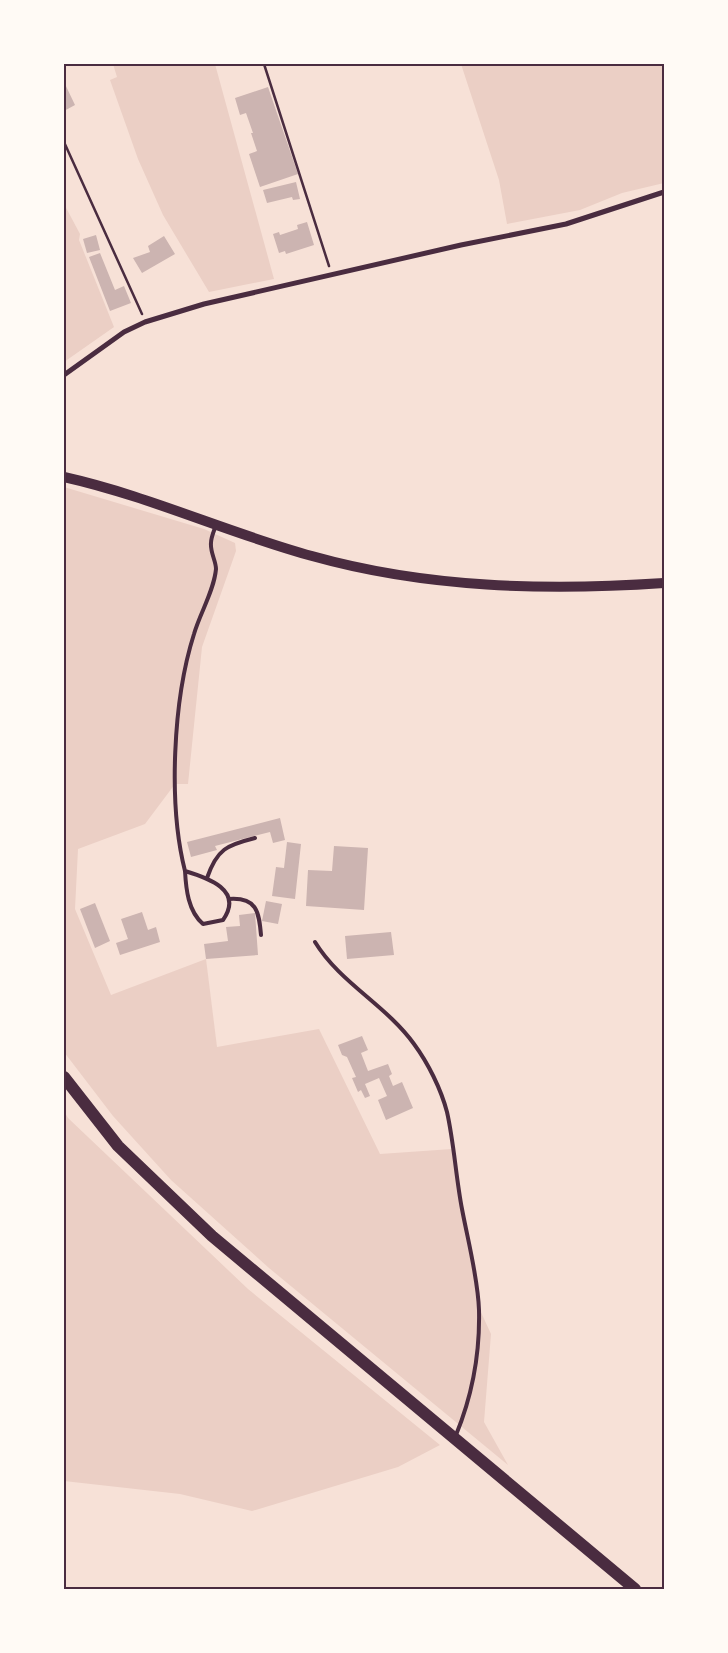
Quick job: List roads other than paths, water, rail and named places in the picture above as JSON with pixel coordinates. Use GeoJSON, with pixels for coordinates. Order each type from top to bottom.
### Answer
{"type":"FeatureCollection","features":[{"type":"Feature","properties":{"kind":"main road"},"geometry":{"type":"LineString","coordinates":[[64,477],[112,488],[216,525],[312,556],[385,573],[445,582],[556,585],[664,582]]}},
{"type":"Feature","properties":{"kind":"main road"},"geometry":{"type":"LineString","coordinates":[[64,1077],[118,1146],[172,1200],[634,1589]]}},
{"type":"Feature","properties":{"kind":"street"},"geometry":{"type":"LineString","coordinates":[[64,375],[107,343],[145,322],[204,304],[332,274],[566,224],[664,192]]}},
{"type":"Feature","properties":{"kind":"lane"},"geometry":{"type":"LineString","coordinates":[[185,871],[207,878],[226,891],[229,899],[229,912],[223,920],[203,924],[196,918],[186,887],[175,814],[176,764],[182,692],[193,634],[216,569],[211,544],[216,525]]}},
{"type":"Feature","properties":{"kind":"lane"},"geometry":{"type":"LineString","coordinates":[[207,878],[213,862],[222,850],[234,843],[255,838]]}},
{"type":"Feature","properties":{"kind":"lane"},"geometry":{"type":"LineString","coordinates":[[229,899],[241,898],[255,905],[259,915],[261,935]]}},
{"type":"Feature","properties":{"kind":"lane"},"geometry":{"type":"LineString","coordinates":[[315,942],[326,961],[391,1017],[413,1042],[427,1064],[447,1112],[455,1173],[479,1308],[468,1407],[455,1440]]}}]}
